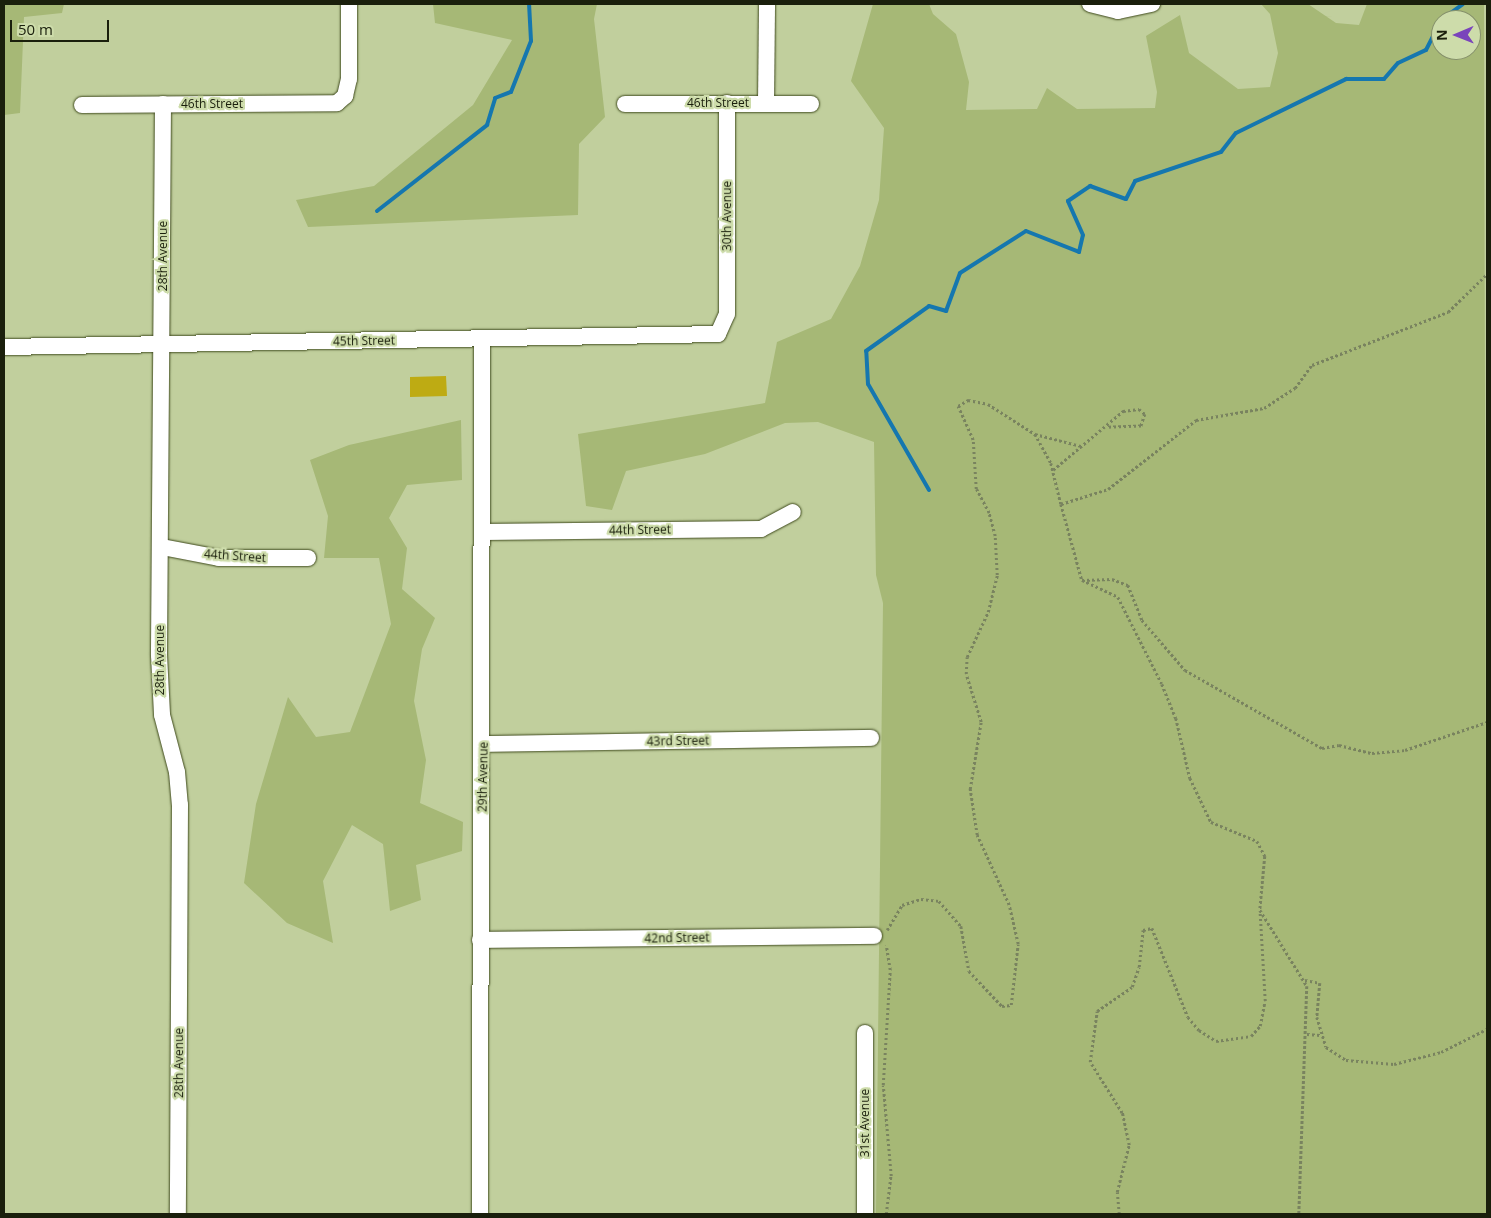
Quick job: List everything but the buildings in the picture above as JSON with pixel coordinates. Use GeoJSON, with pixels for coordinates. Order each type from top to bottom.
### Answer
{"type":"FeatureCollection","features":[{"type":"Feature","properties":{"kind":"street","name":"46th Street"},"geometry":{"type":"LineString","coordinates":[[82,105],[343,101],[349,79],[349,4]]}},
{"type":"Feature","properties":{"kind":"street"},"geometry":{"type":"LineString","coordinates":[[766,103],[767,4]]}},
{"type":"Feature","properties":{"kind":"street"},"geometry":{"type":"LineString","coordinates":[[1090,4],[1118,11],[1152,4]]}},
{"type":"Feature","properties":{"kind":"street","name":"30th Avenue"},"geometry":{"type":"LineString","coordinates":[[723,329],[728,302],[727,103]]}},
{"type":"Feature","properties":{"kind":"street","name":"28th Avenue"},"geometry":{"type":"LineString","coordinates":[[163,104],[160,699],[180,805],[178,1214]]}},
{"type":"Feature","properties":{"kind":"street","name":"46th Street"},"geometry":{"type":"LineString","coordinates":[[625,104],[811,104]]}},
{"type":"Feature","properties":{"kind":"street","name":"45th Street"},"geometry":{"type":"LineString","coordinates":[[4,347],[698,337],[723,329]]}},
{"type":"Feature","properties":{"kind":"street","name":"29th Avenue"},"geometry":{"type":"LineString","coordinates":[[480,1214],[480,940],[484,744],[482,339]]}},
{"type":"Feature","properties":{"kind":"street","name":"44th Street"},"geometry":{"type":"LineString","coordinates":[[483,532],[761,529],[793,512]]}},
{"type":"Feature","properties":{"kind":"street","name":"44th Street"},"geometry":{"type":"LineString","coordinates":[[162,548],[219,558],[308,558]]}},
{"type":"Feature","properties":{"kind":"street","name":"43rd Street"},"geometry":{"type":"LineString","coordinates":[[484,744],[871,738]]}},
{"type":"Feature","properties":{"kind":"street","name":"42nd Street"},"geometry":{"type":"LineString","coordinates":[[480,940],[874,936]]}},
{"type":"Feature","properties":{"kind":"street","name":"31st Avenue"},"geometry":{"type":"LineString","coordinates":[[865,1033],[865,1214]]}},
{"type":"Feature","properties":{"kind":"path"},"geometry":{"type":"LineString","coordinates":[[1061,504],[1108,489],[1196,420],[1264,408],[1295,388],[1312,365],[1448,312],[1487,274]]}},
{"type":"Feature","properties":{"kind":"path"},"geometry":{"type":"LineString","coordinates":[[886,1214],[892,1176],[883,1085],[890,970],[888,922],[902,905],[921,899],[939,901],[961,926],[970,971],[1002,1006],[1011,1005],[1018,944],[1009,905],[977,835],[970,789],[981,722],[966,674],[967,657],[988,612],[997,575],[995,536],[989,513],[976,489],[973,440],[958,406],[968,400],[988,404],[1034,434],[1082,446]]}},
{"type":"Feature","properties":{"kind":"path"},"geometry":{"type":"LineString","coordinates":[[1053,470],[1123,411],[1139,409],[1145,414],[1141,426],[1106,427]]}},
{"type":"Feature","properties":{"kind":"path"},"geometry":{"type":"LineString","coordinates":[[1034,434],[1053,470],[1082,580],[1118,597],[1176,718],[1190,778],[1211,822],[1257,841],[1265,856],[1260,910],[1265,1001],[1260,1026],[1251,1036],[1216,1041],[1199,1030],[1188,1017],[1152,928],[1143,930],[1139,967],[1132,987],[1096,1011],[1090,1062],[1122,1113],[1128,1145],[1117,1192],[1119,1214]]}},
{"type":"Feature","properties":{"kind":"path"},"geometry":{"type":"LineString","coordinates":[[1082,580],[1112,579],[1128,585],[1142,620],[1185,670],[1322,748],[1339,745],[1372,754],[1405,750],[1487,722]]}},
{"type":"Feature","properties":{"kind":"path"},"geometry":{"type":"LineString","coordinates":[[1260,910],[1306,980],[1306,1034],[1299,1214]]}},
{"type":"Feature","properties":{"kind":"path"},"geometry":{"type":"LineString","coordinates":[[1306,980],[1320,983],[1320,1035],[1326,1047],[1346,1060],[1394,1064],[1441,1052],[1487,1030]]}},
{"type":"Feature","properties":{"kind":"path"},"geometry":{"type":"LineString","coordinates":[[1306,1034],[1320,1035]]}},
{"type":"Feature","properties":{"kind":"green space"},"geometry":{"type":"Polygon","coordinates":[[[4,4],[64,4],[62,13],[24,17],[20,113],[4,115],[4,4]]]}},
{"type":"Feature","properties":{"kind":"green space"},"geometry":{"type":"Polygon","coordinates":[[[433,4],[597,4],[594,19],[605,117],[579,144],[578,215],[308,227],[296,200],[374,186],[473,105],[512,40],[435,23],[433,4]]]}},
{"type":"Feature","properties":{"kind":"green space"},"geometry":{"type":"Polygon","coordinates":[[[873,4],[929,4],[933,14],[956,34],[969,82],[966,110],[1037,109],[1047,88],[1077,109],[1155,108],[1157,92],[1146,36],[1180,15],[1189,53],[1238,89],[1270,87],[1278,53],[1270,14],[1261,4],[1308,4],[1336,23],[1359,25],[1367,4],[1484,4],[1487,1214],[876,1214],[883,603],[876,575],[874,442],[818,422],[785,423],[705,454],[626,471],[612,510],[586,506],[578,434],[765,403],[777,342],[831,319],[860,266],[879,200],[884,128],[851,81],[873,4]]]}},
{"type":"Feature","properties":{"kind":"green space"},"geometry":{"type":"Polygon","coordinates":[[[461,420],[462,480],[407,485],[389,518],[407,548],[402,589],[435,618],[422,649],[414,701],[426,760],[420,803],[463,822],[462,851],[416,865],[421,900],[390,911],[383,844],[352,825],[323,881],[333,943],[287,923],[244,883],[256,804],[288,697],[316,737],[350,732],[391,624],[379,558],[324,558],[328,516],[310,460],[349,445],[461,420]]]}},
{"type":"Feature","properties":{"kind":"waterway"},"geometry":{"type":"LineString","coordinates":[[377,211],[487,125],[495,98],[511,92],[531,41],[529,4]]}},
{"type":"Feature","properties":{"kind":"waterway"},"geometry":{"type":"LineString","coordinates":[[929,490],[868,384],[866,351],[929,306],[946,311],[960,273],[1026,231],[1079,252],[1083,235],[1068,201],[1090,186],[1126,199],[1135,181],[1221,152],[1236,133],[1346,79],[1384,79],[1398,63],[1426,50],[1441,20],[1463,4]]}}]}
